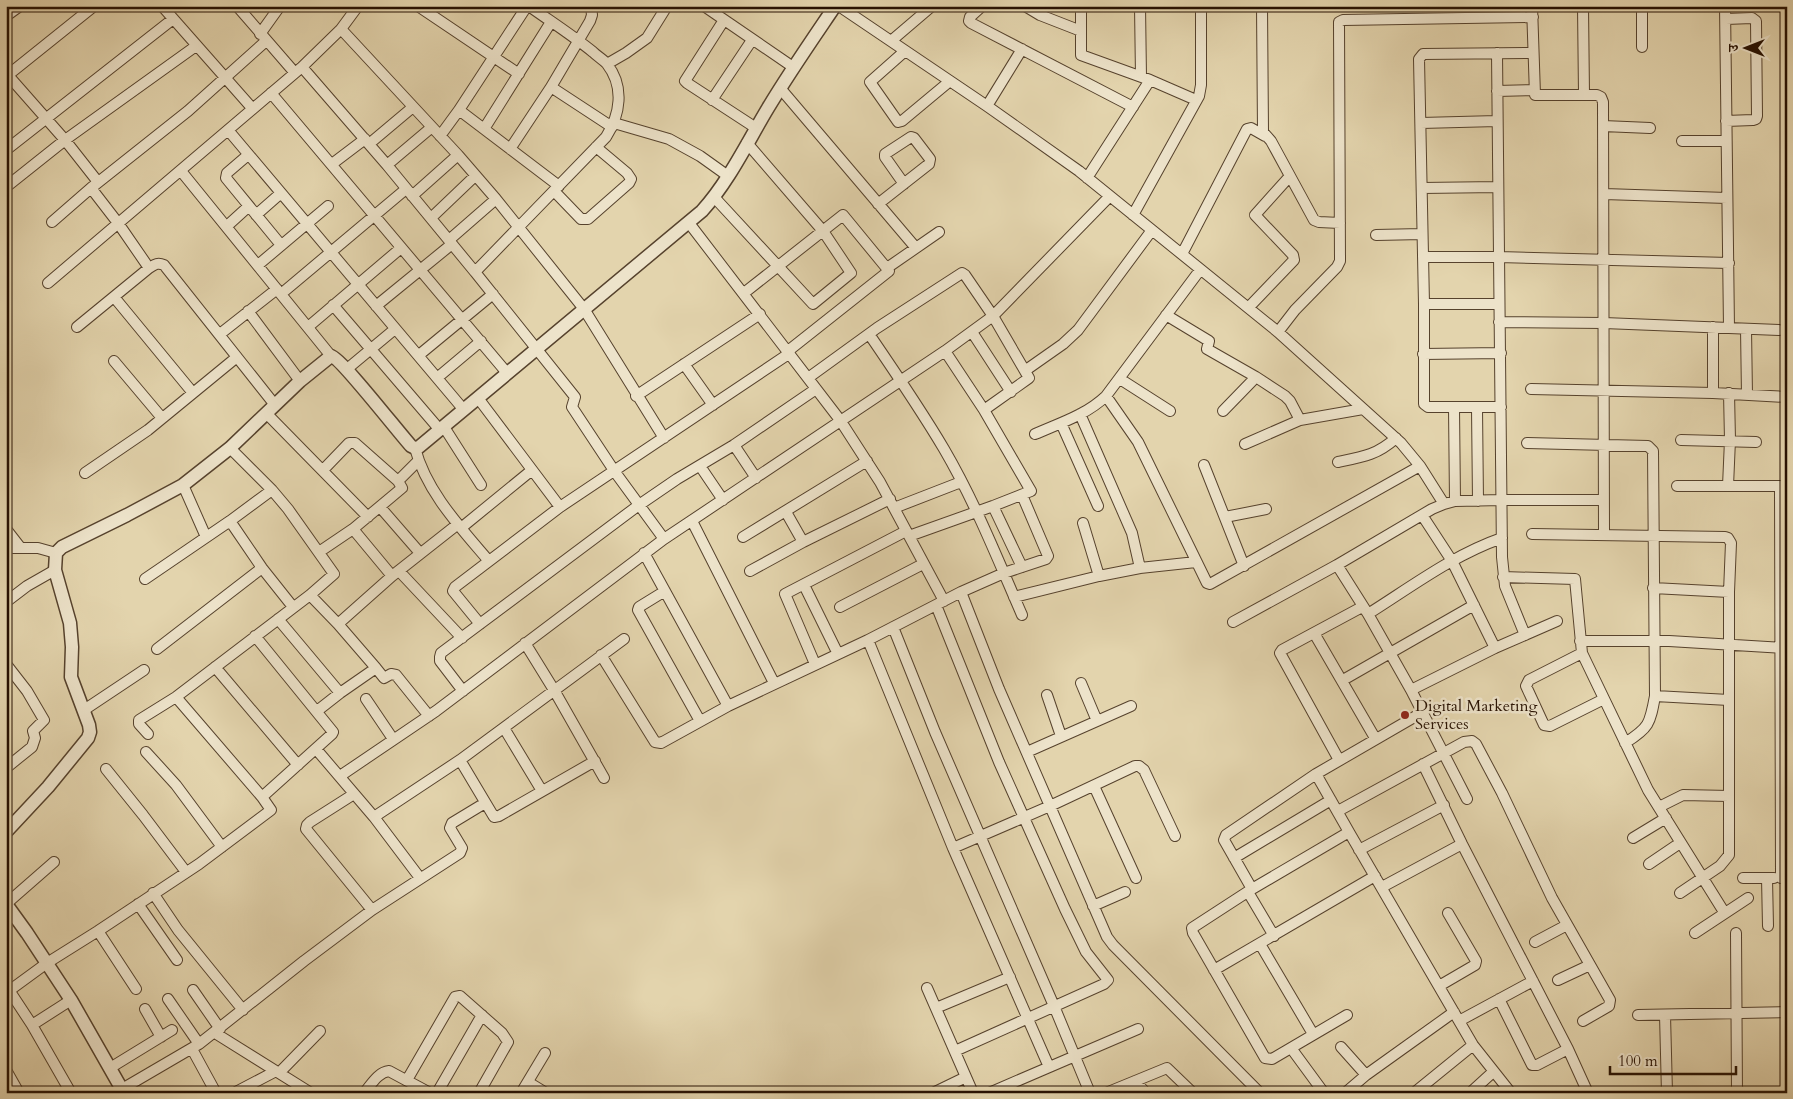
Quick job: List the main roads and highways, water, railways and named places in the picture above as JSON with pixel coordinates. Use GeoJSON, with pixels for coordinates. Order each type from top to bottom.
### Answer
{"type":"FeatureCollection","features":[{"type":"Feature","properties":{"kind":"place","name":"Digital Marketing Services"},"geometry":{"type":"Point","coordinates":[1405,715]}}]}
